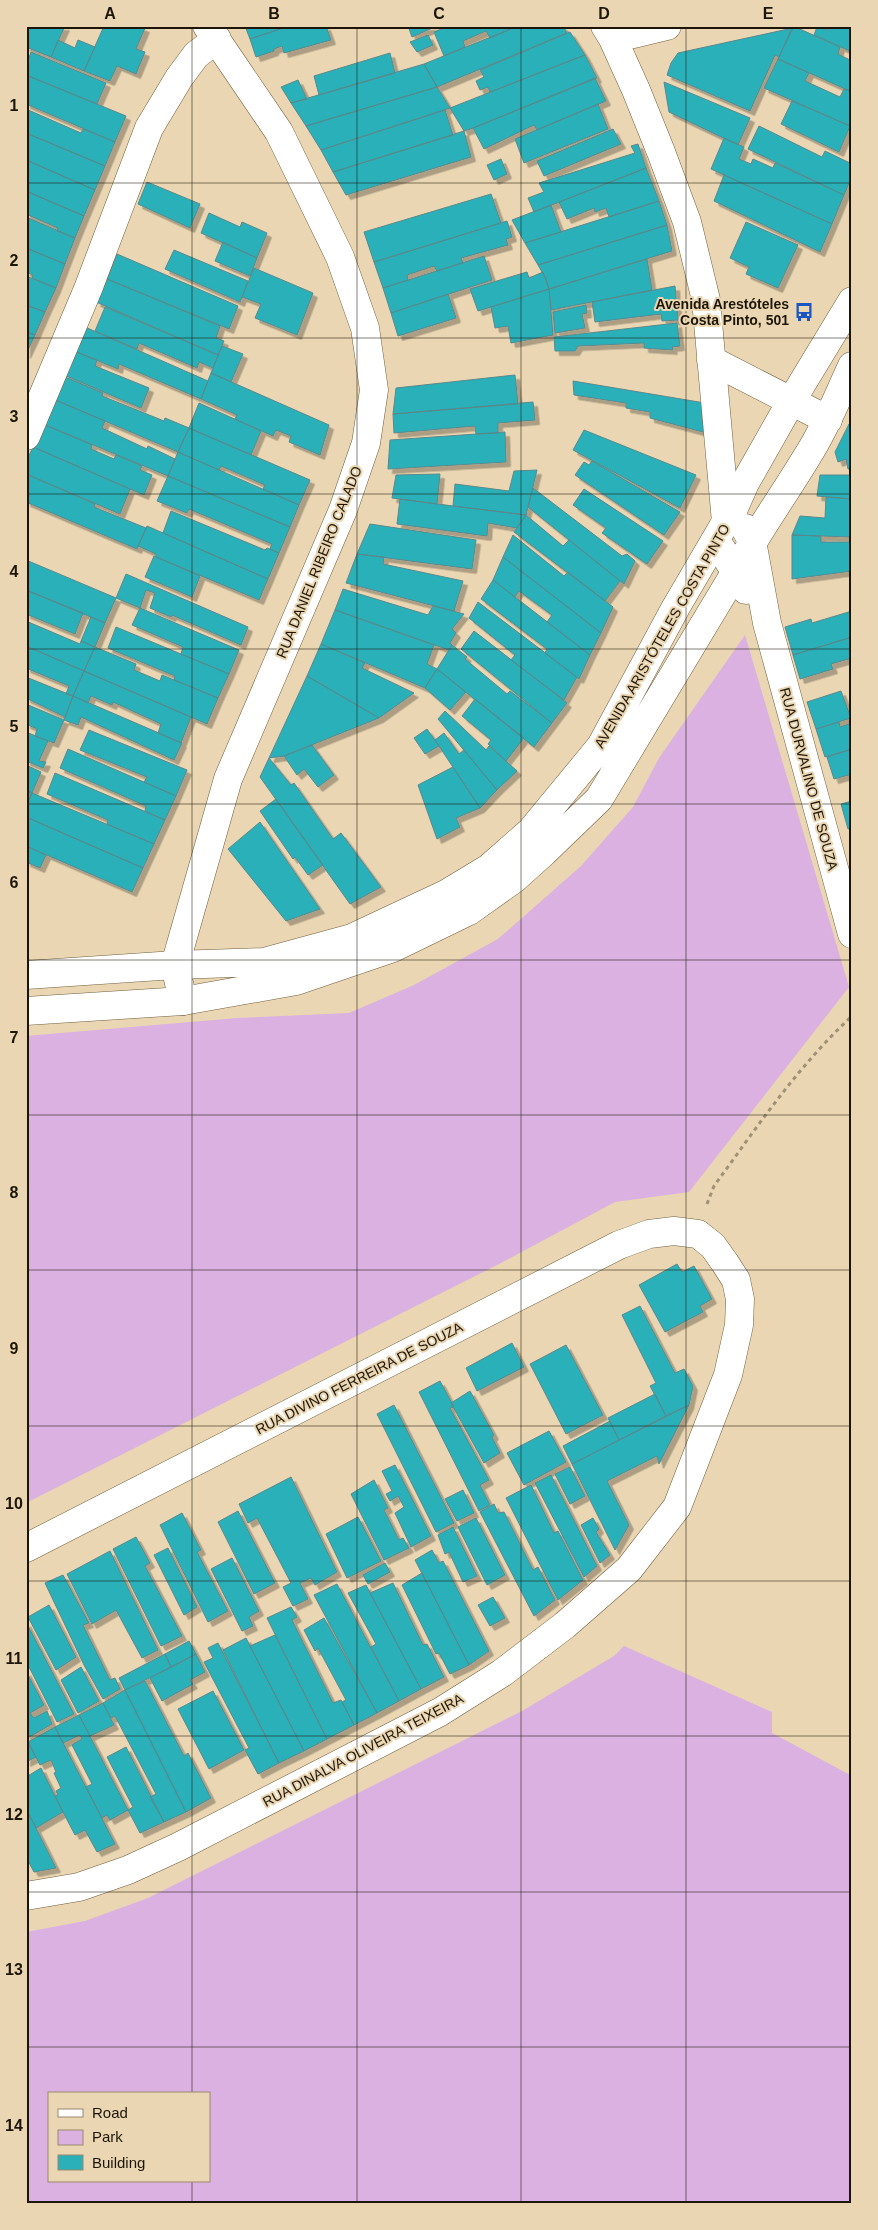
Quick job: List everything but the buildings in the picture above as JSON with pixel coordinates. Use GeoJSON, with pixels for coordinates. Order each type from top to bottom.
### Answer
{"type":"FeatureCollection","features":[{"type":"Feature","properties":{"kind":"street"},"geometry":{"type":"LineString","coordinates":[[668,26],[609,33],[654,134],[687,222],[706,300],[725,523]]}},
{"type":"Feature","properties":{"kind":"street"},"geometry":{"type":"LineString","coordinates":[[26,436],[88,289],[149,128],[179,78],[212,33]]}},
{"type":"Feature","properties":{"kind":"street","name":"RUA DANIEL RIBEIRO CALADO"},"geometry":{"type":"LineString","coordinates":[[183,1001],[175,965],[228,779],[343,510],[366,443],[374,390],[364,328],[340,257],[279,132],[212,33]]}},
{"type":"Feature","properties":{"kind":"street","name":"AVENIDA ARISTÓTELES COSTA PINTO"},"geometry":{"type":"LineString","coordinates":[[26,975],[175,965],[264,962],[352,938],[446,894],[489,868],[531,831],[601,746],[676,607],[725,523],[745,483],[792,400],[852,301]]}},
{"type":"Feature","properties":{"kind":"street"},"geometry":{"type":"LineString","coordinates":[[711,360],[828,420]]}},
{"type":"Feature","properties":{"kind":"street","name":"AVENIDA ARISTÓTELES COSTA PINTO"},"geometry":{"type":"LineString","coordinates":[[26,1011],[183,1001],[296,981],[394,948],[469,911],[514,879],[599,798],[735,573],[752,541],[808,455],[828,420],[852,366]]}},
{"type":"Feature","properties":{"kind":"street","name":"RUA DURVALINO DE SOUZA"},"geometry":{"type":"LineString","coordinates":[[725,523],[752,541],[767,623],[852,934]]}},
{"type":"Feature","properties":{"kind":"street","name":"RUA DURVALINO DE SOUZA"},"geometry":{"type":"LineString","coordinates":[[725,523],[735,573],[767,623]]}},
{"type":"Feature","properties":{"kind":"street","name":"RUA DIVINO FERREIRA DE SOUZA"},"geometry":{"type":"LineString","coordinates":[[26,1548],[619,1245],[649,1234],[674,1231],[698,1234]]}},
{"type":"Feature","properties":{"kind":"street","name":"RUA DINALVA OLIVEIRA TEIXEIRA"},"geometry":{"type":"LineString","coordinates":[[26,1896],[79,1887],[128,1870],[178,1848],[440,1712],[502,1673],[565,1625],[629,1569],[676,1507],[728,1376],[739,1325],[740,1299],[736,1280],[713,1246],[698,1234]]}},
{"type":"Feature","properties":{"kind":"path"},"geometry":{"type":"LineString","coordinates":[[698,1234],[714,1186],[788,1085],[832,1034],[852,1016]]}},
{"type":"Feature","properties":{"kind":"green space"},"geometry":{"type":"Polygon","coordinates":[[[745,635],[849,987],[689,1192],[615,1202],[501,1263],[26,1503],[26,1036],[237,1018],[349,1013],[414,985],[498,939],[581,866],[633,807],[659,758],[745,635]]]}},
{"type":"Feature","properties":{"kind":"green space"},"geometry":{"type":"Polygon","coordinates":[[[624,1646],[772,1712],[772,1733],[852,1776],[852,2204],[26,2204],[26,1932],[85,1921],[148,1898],[522,1711],[614,1656],[624,1646]]]}},
{"type":"Feature","properties":{"kind":"place","name":"Avenida Arestóteles Costa Pinto, 501"},"geometry":{"type":"Point","coordinates":[804,312]}}]}
